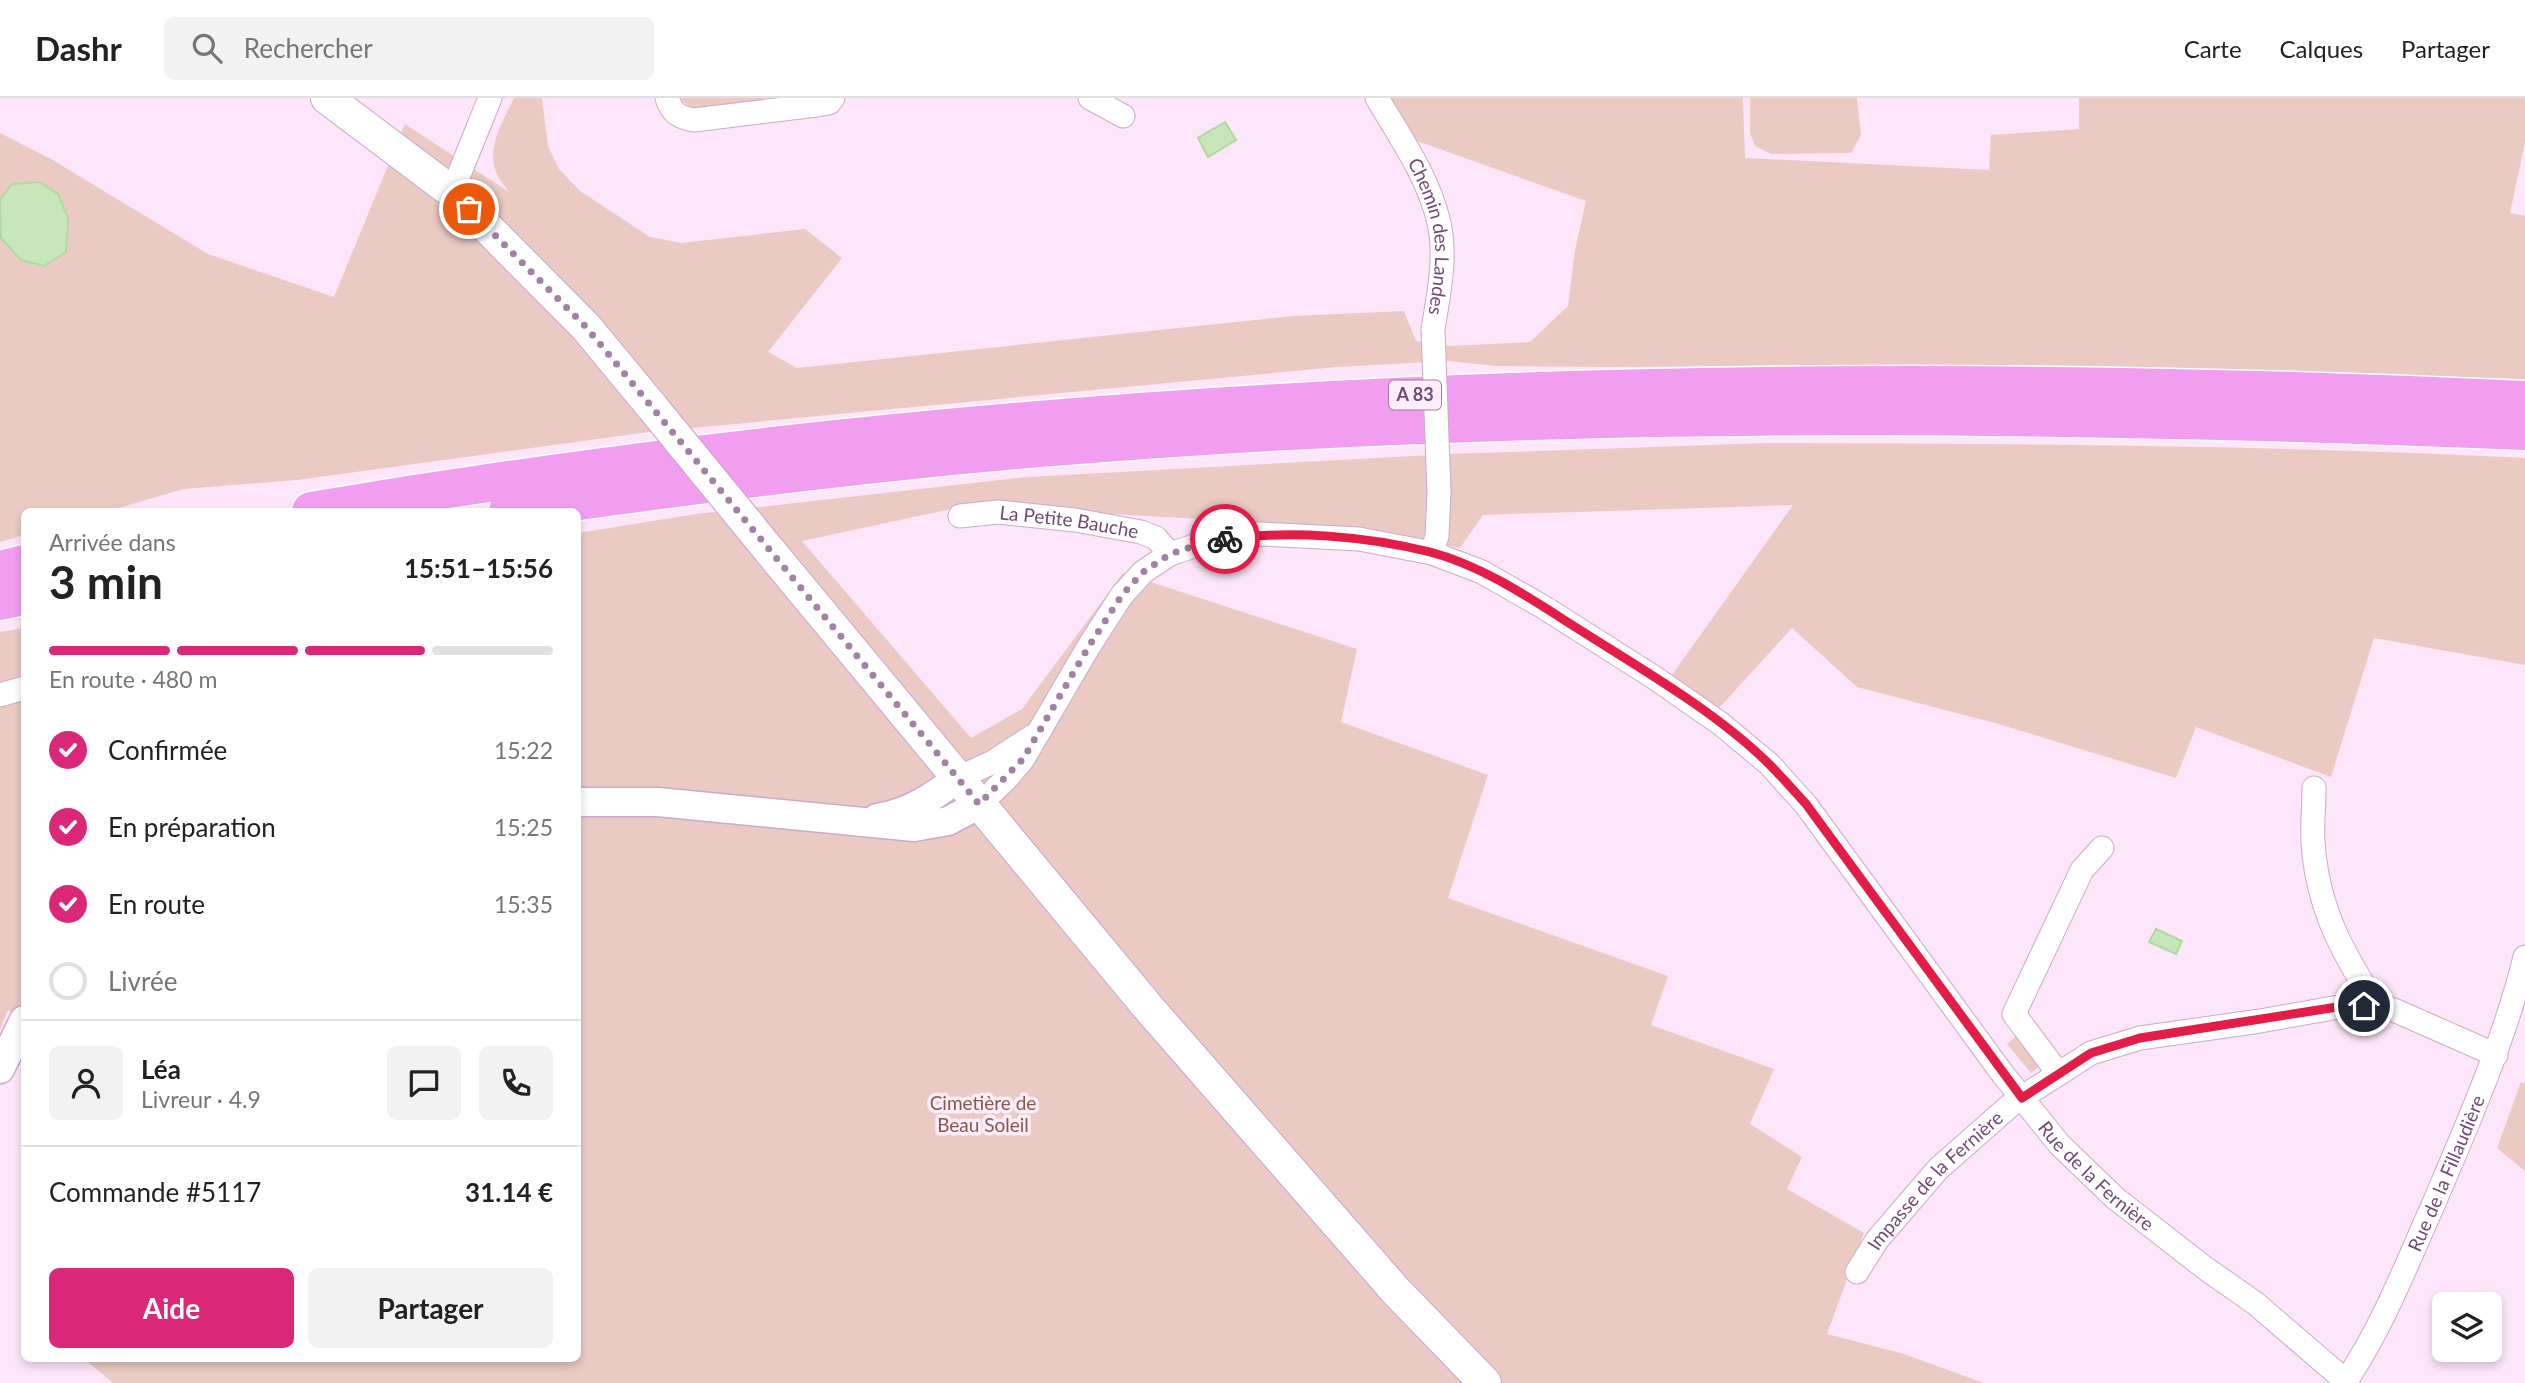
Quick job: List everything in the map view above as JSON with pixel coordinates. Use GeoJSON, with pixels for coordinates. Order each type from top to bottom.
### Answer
{"type":"FeatureCollection","features":[{"type":"Feature","properties":{"kind":"highway","name":"A 83"},"geometry":{"type":"LineString","coordinates":[[332,508],[617,465],[909,430],[1053,417],[1342,399],[1567,390],[1887,385],[2245,390],[2525,400]]}},
{"type":"Feature","properties":{"kind":"highway","name":"A 83"},"geometry":{"type":"LineString","coordinates":[[531,508],[804,472],[1145,440],[1591,419],[2043,416],[2525,431]]}},
{"type":"Feature","properties":{"kind":"highway"},"geometry":{"type":"LineString","coordinates":[[804,472],[834,484],[1122,457],[1564,435],[1731,431],[1965,431],[2525,445]]}},
{"type":"Feature","properties":{"kind":"highway"},"geometry":{"type":"LineString","coordinates":[[0,570],[21,565]]}},
{"type":"Feature","properties":{"kind":"highway"},"geometry":{"type":"LineString","coordinates":[[0,601],[21,597]]}},
{"type":"Feature","properties":{"kind":"main road"},"geometry":{"type":"LineString","coordinates":[[327,98],[452,192],[586,327],[1147,1006],[1386,1280],[1485,1383]]}},
{"type":"Feature","properties":{"kind":"street"},"geometry":{"type":"LineString","coordinates":[[452,192],[490,98]]}},
{"type":"Feature","properties":{"kind":"street"},"geometry":{"type":"LineString","coordinates":[[667,98],[677,116],[694,120],[781,103],[817,105],[829,103],[833,98]]}},
{"type":"Feature","properties":{"kind":"street"},"geometry":{"type":"LineString","coordinates":[[1090,98],[1123,116]]}},
{"type":"Feature","properties":{"kind":"street","name":"Chemin des Landes"},"geometry":{"type":"LineString","coordinates":[[1377,98],[1423,178],[1440,224],[1442,275],[1433,330],[1439,492],[1437,536],[1432,553]]}},
{"type":"Feature","properties":{"kind":"street","name":"La Petite Bauche"},"geometry":{"type":"LineString","coordinates":[[960,516],[998,512],[1075,520],[1141,532],[1156,538],[1170,554]]}},
{"type":"Feature","properties":{"kind":"street","name":"Rue de la Fernière"},"geometry":{"type":"LineString","coordinates":[[979,804],[1023,759],[1122,595],[1143,572],[1170,554],[1206,542],[1259,534],[1359,539],[1432,553],[1482,572],[1545,608],[1655,678],[1721,724],[1769,764],[1806,804],[2022,1098],[2059,1144],[2115,1198],[2255,1303],[2347,1382]]}},
{"type":"Feature","properties":{"kind":"street"},"geometry":{"type":"LineString","coordinates":[[0,695],[21,689]]}},
{"type":"Feature","properties":{"kind":"street","name":"Rue de la Fernière"},"geometry":{"type":"LineString","coordinates":[[958,778],[993,762],[1036,734]]}},
{"type":"Feature","properties":{"kind":"street"},"geometry":{"type":"LineString","coordinates":[[861,821],[906,811],[958,778]]}},
{"type":"Feature","properties":{"kind":"street"},"geometry":{"type":"LineString","coordinates":[[2314,788],[2313,843],[2325,910],[2349,963],[2378,1007]]}},
{"type":"Feature","properties":{"kind":"street"},"geometry":{"type":"LineString","coordinates":[[581,802],[668,803],[914,827],[948,821],[979,804]]}},
{"type":"Feature","properties":{"kind":"street"},"geometry":{"type":"LineString","coordinates":[[2058,1073],[2014,1014],[2082,870],[2102,848]]}},
{"type":"Feature","properties":{"kind":"street","name":"Rue de la Fillaudière"},"geometry":{"type":"LineString","coordinates":[[2347,1382],[2400,1279],[2496,1055],[2525,957]]}},
{"type":"Feature","properties":{"kind":"street","name":"Impasse de la Fernière"},"geometry":{"type":"LineString","coordinates":[[1857,1272],[1877,1240],[1938,1169],[2013,1103],[2091,1053],[2140,1038],[2350,1005],[2394,1010],[2496,1055]]}},
{"type":"Feature","properties":{"kind":"street"},"geometry":{"type":"LineString","coordinates":[[0,1069],[21,1026]]}},
{"type":"Feature","properties":{"kind":"green space"},"geometry":{"type":"Polygon","coordinates":[[[514,98],[542,98],[548,146],[559,169],[580,191],[650,237],[681,243],[805,229],[842,258],[768,352],[797,368],[1294,316],[1404,311],[1416,341],[1451,346],[1530,342],[1568,306],[1575,250],[1586,201],[1417,141],[1391,98],[1743,98],[1745,158],[1989,170],[1991,135],[2079,129],[2079,98],[2525,98],[2525,142],[2510,213],[2525,216],[2525,379],[1873,365],[1496,366],[1449,361],[1337,367],[649,432],[297,480],[184,489],[118,508],[21,508],[21,536],[0,542],[0,133],[51,159],[208,254],[334,297],[405,124],[509,192],[499,178],[493,158],[500,127],[514,98]]]}},
{"type":"Feature","properties":{"kind":"green space"},"geometry":{"type":"Polygon","coordinates":[[[678,98],[763,98],[767,101],[698,110],[678,98]]]}},
{"type":"Feature","properties":{"kind":"green space"},"geometry":{"type":"Polygon","coordinates":[[[1750,98],[1857,98],[1861,135],[1851,153],[1771,154],[1755,146],[1750,133],[1750,98]]]}},
{"type":"Feature","properties":{"kind":"green space","name":"Cimetière de Beau Soleil"},"geometry":{"type":"Polygon","coordinates":[[[1768,443],[2241,448],[2525,458],[2525,665],[2374,638],[2331,777],[2196,727],[2176,778],[1995,723],[1857,687],[1792,628],[1719,708],[1672,675],[1793,505],[1483,515],[1460,548],[1360,528],[965,506],[802,541],[971,738],[1022,709],[1123,573],[1357,649],[1341,722],[1488,775],[1448,898],[1668,976],[1651,1025],[1774,1069],[1750,1124],[1802,1157],[1787,1189],[1864,1233],[1827,1334],[1904,1354],[1984,1383],[113,1383],[88,1362],[581,1362],[581,533],[696,514],[1028,477],[1451,454],[1768,443]]]}},
{"type":"Feature","properties":{"kind":"green space"},"geometry":{"type":"Polygon","coordinates":[[[21,628],[21,1018],[8,1010],[0,1030],[0,632],[21,628]]]}},
{"type":"Feature","properties":{"kind":"green space"},"geometry":{"type":"Polygon","coordinates":[[[2020,1033],[2043,1063],[2031,1073],[2007,1044],[2020,1033]]]}},
{"type":"Feature","properties":{"kind":"green space"},"geometry":{"type":"Polygon","coordinates":[[[2521,1082],[2525,1084],[2525,1171],[2497,1148],[2521,1082]]]}},
{"type":"Feature","properties":{"kind":"shaded area"},"geometry":{"type":"Polygon","coordinates":[[[1225,122],[1236,140],[1208,157],[1198,138],[1225,122]]]}},
{"type":"Feature","properties":{"kind":"shaded area"},"geometry":{"type":"Polygon","coordinates":[[[39,182],[58,194],[68,218],[66,252],[44,266],[21,260],[1,238],[0,200],[12,184],[39,182]]]}},
{"type":"Feature","properties":{"kind":"shaded area"},"geometry":{"type":"Polygon","coordinates":[[[2156,929],[2182,941],[2176,954],[2149,942],[2156,929]]]}},
{"type":"Feature","properties":{"kind":"way so far"},"geometry":{"type":"LineString","coordinates":[[469,209],[586,327],[979,804],[1023,759],[1089,646],[1122,595],[1143,572],[1170,554],[1206,542],[1225,539]]}},
{"type":"Feature","properties":{"kind":"route"},"geometry":{"type":"LineString","coordinates":[[1225,539],[1259,534],[1359,539],[1432,553],[1482,572],[1545,608],[1721,724],[1769,764],[1806,804],[2022,1098],[2091,1053],[2140,1038],[2350,1005],[2364,1006]]}}]}
